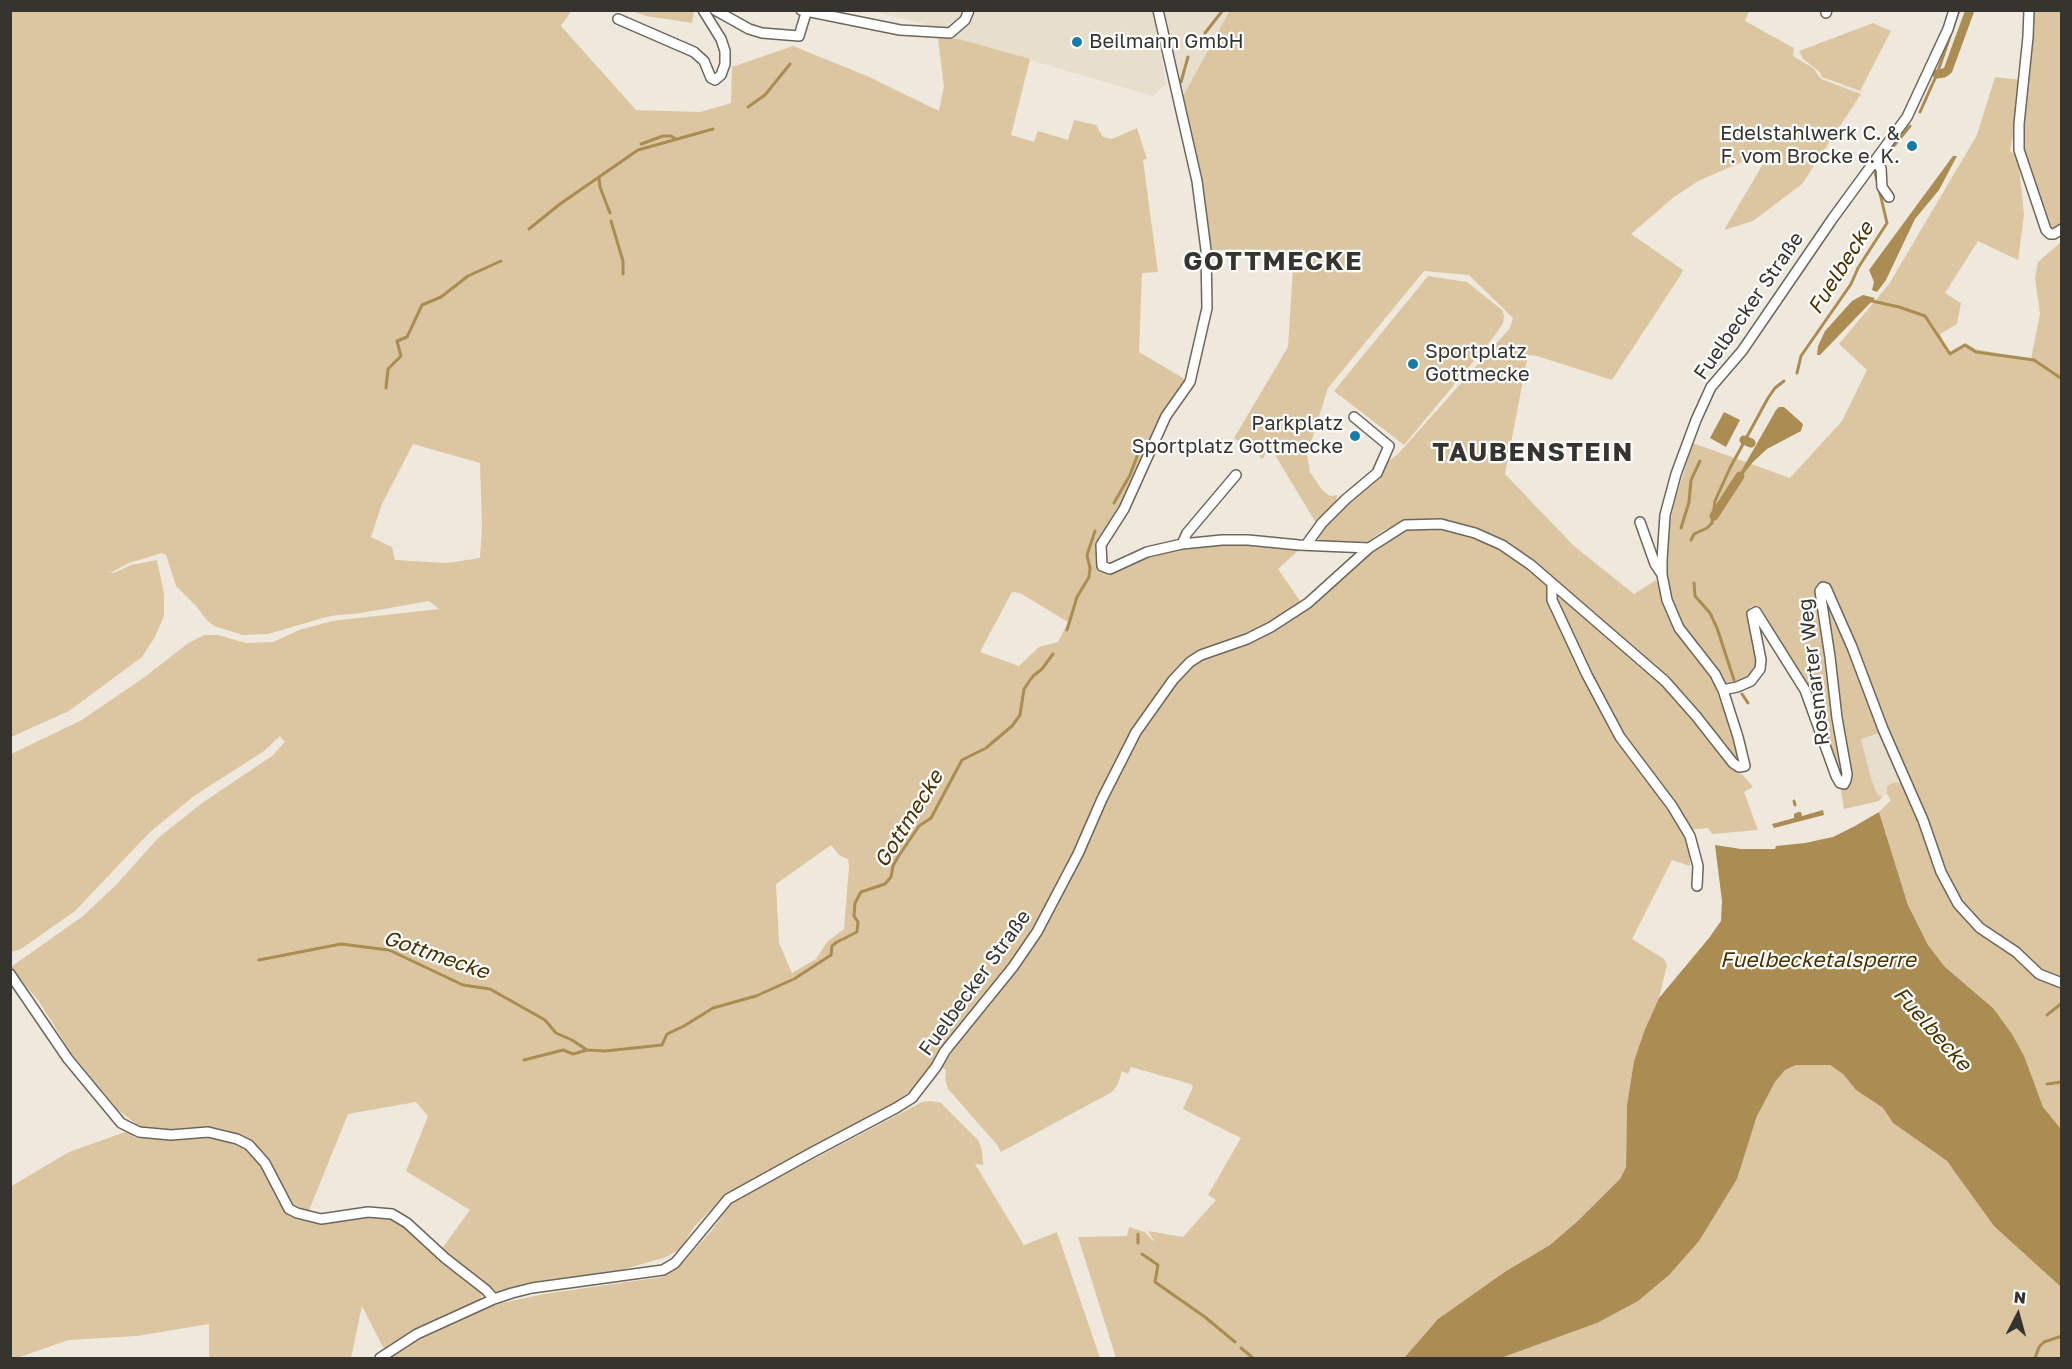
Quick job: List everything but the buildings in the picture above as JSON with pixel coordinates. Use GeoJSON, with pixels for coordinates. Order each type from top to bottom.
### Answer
{"type":"FeatureCollection","features":[{"type":"Feature","properties":{"kind":"street"},"geometry":{"type":"LineString","coordinates":[[618,19],[694,52],[704,62],[711,78],[715,80],[721,75],[726,64],[725,51],[721,39],[703,10]]}},
{"type":"Feature","properties":{"kind":"street"},"geometry":{"type":"LineString","coordinates":[[714,10],[749,29],[762,33],[799,36],[803,12],[900,30],[950,33],[965,20],[969,10]]}},
{"type":"Feature","properties":{"kind":"street"},"geometry":{"type":"LineString","coordinates":[[1158,10],[1197,181],[1206,250],[1207,308],[1190,382],[1166,416],[1124,509],[1101,545],[1102,566],[1110,569],[1147,552],[1182,544],[1248,540],[1369,548]]}},
{"type":"Feature","properties":{"kind":"street","name":"Fuelbecker Straße"},"geometry":{"type":"LineString","coordinates":[[380,1359],[417,1334],[494,1299],[532,1288],[663,1270],[679,1258],[728,1199],[912,1098],[936,1068],[945,1051],[1013,967],[1037,932],[1078,854],[1102,799],[1136,732],[1173,680],[1190,662],[1202,655],[1247,639],[1271,627],[1308,603],[1369,548],[1405,525],[1422,524],[1459,528],[1475,533],[1502,545],[1531,565],[1665,681],[1733,763],[1739,767],[1745,766],[1723,690],[1715,674],[1678,628],[1667,600],[1662,575],[1665,515],[1676,474],[1711,387],[1742,351],[1826,228],[1907,117],[1935,58],[1954,10]]}},
{"type":"Feature","properties":{"kind":"street"},"geometry":{"type":"LineString","coordinates":[[2029,10],[2019,124],[2019,150],[2046,230],[2054,234],[2061,229]]}},
{"type":"Feature","properties":{"kind":"street"},"geometry":{"type":"LineString","coordinates":[[1874,162],[1881,168],[1882,187],[1890,196]]}},
{"type":"Feature","properties":{"kind":"street"},"geometry":{"type":"LineString","coordinates":[[1306,545],[1322,523],[1377,472],[1389,446],[1354,417]]}},
{"type":"Feature","properties":{"kind":"street"},"geometry":{"type":"LineString","coordinates":[[1182,544],[1186,533],[1236,475]]}},
{"type":"Feature","properties":{"kind":"street"},"geometry":{"type":"LineString","coordinates":[[1640,522],[1655,564],[1662,575]]}},
{"type":"Feature","properties":{"kind":"street"},"geometry":{"type":"LineString","coordinates":[[1552,584],[1552,600],[1587,675],[1620,737],[1672,806],[1690,836],[1698,867],[1697,886]]}},
{"type":"Feature","properties":{"kind":"street","name":"Rosmarter Weg"},"geometry":{"type":"LineString","coordinates":[[1723,690],[1751,681],[1760,669],[1761,660],[1752,615],[1756,612],[1805,690],[1836,776],[1840,783],[1844,784],[1846,774],[1836,718],[1820,591],[1823,587],[1826,588],[1852,647],[1882,729],[1923,820],[1941,872],[1958,904],[1980,928],[2016,952],[2039,974],[2061,983]]}},
{"type":"Feature","properties":{"kind":"street"},"geometry":{"type":"LineString","coordinates":[[10,974],[68,1059],[121,1123],[139,1132],[171,1135],[208,1132],[237,1139],[249,1145],[264,1163],[289,1209],[321,1219],[368,1212],[392,1214],[408,1223],[494,1299]]}},
{"type":"Feature","properties":{"kind":"shaded area"},"geometry":{"type":"Polygon","coordinates":[[[1230,10],[1749,11],[1745,21],[1794,48],[1793,56],[1813,68],[1821,79],[1861,94],[1802,184],[1753,221],[1724,230],[1772,149],[1698,181],[1674,197],[1631,234],[1683,270],[1680,276],[1612,380],[1528,355],[1505,474],[1574,546],[1634,594],[1656,580],[1675,630],[1715,686],[1736,747],[1738,756],[1735,759],[1712,729],[1512,547],[1465,525],[1419,520],[1384,530],[1367,542],[1319,541],[1318,538],[1324,526],[1384,472],[1382,466],[1398,454],[1510,328],[1513,318],[1469,275],[1424,271],[1328,388],[1307,455],[1310,472],[1322,490],[1330,496],[1337,495],[1336,503],[1316,523],[1269,445],[1263,459],[1234,438],[1288,347],[1294,251],[1210,250],[1182,98],[1230,10]]]}},
{"type":"Feature","properties":{"kind":"shaded area"},"geometry":{"type":"Polygon","coordinates":[[[11,11],[571,11],[561,26],[636,110],[700,112],[731,103],[732,67],[793,46],[867,76],[939,111],[944,86],[938,39],[959,39],[1030,59],[1011,135],[1034,142],[1038,131],[1068,140],[1074,120],[1096,125],[1103,137],[1112,139],[1137,128],[1147,159],[1143,160],[1158,272],[1142,273],[1139,352],[1188,381],[1154,432],[1124,496],[1120,510],[1101,539],[1097,550],[1098,567],[1103,572],[1111,574],[1146,558],[1204,545],[1238,543],[1300,549],[1278,569],[1305,608],[1326,593],[1378,546],[1402,529],[1427,527],[1456,531],[1494,547],[1529,569],[1659,680],[1734,771],[1743,775],[1753,787],[1744,792],[1758,830],[1712,834],[1708,828],[1685,832],[1689,843],[1690,866],[1672,860],[1632,939],[1664,959],[1667,965],[1659,998],[1634,1061],[1627,1105],[1626,1167],[1620,1179],[1579,1221],[1550,1245],[1506,1271],[1438,1319],[1404,1358],[1116,1358],[1078,1237],[1127,1236],[1129,1227],[1145,1232],[1155,1243],[1148,1231],[1183,1237],[1216,1200],[1208,1195],[1241,1138],[1183,1109],[1193,1087],[1191,1084],[1131,1067],[1128,1074],[1122,1071],[1118,1084],[1112,1092],[1001,1152],[948,1089],[945,1079],[946,1070],[933,1064],[916,1085],[895,1104],[726,1194],[694,1227],[680,1249],[666,1257],[625,1269],[505,1292],[496,1292],[441,1250],[470,1210],[406,1171],[428,1116],[416,1102],[348,1114],[308,1213],[293,1204],[285,1194],[265,1155],[241,1135],[225,1130],[172,1131],[140,1127],[118,1110],[72,1054],[40,1003],[11,967],[83,916],[117,884],[158,838],[202,803],[272,756],[285,742],[280,736],[264,751],[194,796],[150,832],[75,911],[21,949],[11,952],[11,754],[80,721],[142,679],[187,644],[204,635],[218,635],[246,643],[273,642],[299,630],[332,621],[439,609],[429,601],[330,616],[268,634],[243,635],[214,626],[206,619],[176,586],[166,555],[162,553],[129,563],[112,572],[101,570],[114,573],[131,565],[157,560],[164,594],[164,616],[155,637],[142,657],[69,711],[11,737],[11,11]],[[413,444],[382,504],[371,537],[392,547],[395,560],[447,563],[480,558],[482,527],[480,463],[413,444]],[[1012,592],[980,652],[1019,666],[1039,647],[1058,642],[1068,622],[1020,593],[1012,592]],[[831,845],[776,884],[779,943],[792,973],[816,959],[827,942],[844,929],[848,859],[839,855],[831,845]]]}},
{"type":"Feature","properties":{"kind":"shaded area"},"geometry":{"type":"Polygon","coordinates":[[[632,11],[694,11],[692,23],[646,16],[632,11]]]}},
{"type":"Feature","properties":{"kind":"shaded area"},"geometry":{"type":"Polygon","coordinates":[[[871,11],[1154,11],[1166,84],[1153,96],[962,40],[938,39],[925,24],[871,11]]]}},
{"type":"Feature","properties":{"kind":"shaded area"},"geometry":{"type":"Polygon","coordinates":[[[1163,11],[1230,11],[1182,97],[1168,34],[1163,11]]]}},
{"type":"Feature","properties":{"kind":"shaded area"},"geometry":{"type":"Polygon","coordinates":[[[2033,11],[2061,11],[2062,224],[2056,230],[2050,230],[2024,153],[2023,127],[2033,11]]]}},
{"type":"Feature","properties":{"kind":"shaded area"},"geometry":{"type":"Polygon","coordinates":[[[1873,23],[1891,31],[1860,91],[1822,77],[1820,72],[1803,59],[1799,51],[1873,23]]]}},
{"type":"Feature","properties":{"kind":"shaded area"},"geometry":{"type":"Polygon","coordinates":[[[1995,77],[2020,80],[2016,122],[2010,151],[2018,157],[2024,215],[2018,260],[1978,241],[1945,293],[1961,303],[1957,324],[1940,334],[1949,352],[1966,343],[1975,349],[2031,359],[2040,314],[2035,278],[2038,262],[2061,242],[2061,1129],[2043,1107],[2034,1084],[1993,1008],[1945,967],[1928,945],[1908,905],[1879,812],[1891,800],[1887,794],[1887,786],[1893,783],[1911,782],[1888,730],[1861,739],[1871,778],[1877,794],[1882,797],[1879,801],[1844,809],[1838,771],[1805,684],[1759,610],[1750,607],[1748,612],[1758,666],[1748,678],[1738,683],[1724,683],[1699,651],[1678,618],[1669,587],[1666,563],[1667,540],[1674,503],[1693,443],[1790,478],[1842,421],[1867,370],[1839,344],[1889,284],[1977,135],[1995,77]]]}},
{"type":"Feature","properties":{"kind":"shaded area","name":"Sportplatz Gottmecke"},"geometry":{"type":"Polygon","coordinates":[[[1428,276],[1467,282],[1502,310],[1504,316],[1503,323],[1493,338],[1404,445],[1334,391],[1428,276]]]}},
{"type":"Feature","properties":{"kind":"shaded area"},"geometry":{"type":"Polygon","coordinates":[[[1881,733],[1904,783],[1887,786],[1887,794],[1882,797],[1877,794],[1871,778],[1861,738],[1881,733]]]}},
{"type":"Feature","properties":{"kind":"shaded area"},"geometry":{"type":"Polygon","coordinates":[[[1796,1065],[1830,1065],[1843,1074],[1856,1090],[1883,1108],[1893,1123],[1947,1161],[2016,1245],[2061,1287],[2061,1358],[1501,1358],[1597,1323],[1737,1179],[1757,1116],[1775,1082],[1785,1070],[1796,1065]]]}},
{"type":"Feature","properties":{"kind":"shaded area"},"geometry":{"type":"Polygon","coordinates":[[[922,1102],[941,1103],[979,1141],[983,1165],[975,1164],[1024,1245],[1057,1232],[1100,1358],[389,1358],[420,1337],[488,1306],[544,1294],[662,1277],[682,1264],[712,1230],[732,1202],[922,1102]]]}},
{"type":"Feature","properties":{"kind":"shaded area"},"geometry":{"type":"Polygon","coordinates":[[[128,1131],[135,1138],[172,1139],[208,1136],[236,1142],[246,1148],[265,1171],[288,1214],[297,1219],[317,1223],[373,1216],[388,1218],[399,1223],[439,1259],[474,1283],[482,1292],[482,1301],[385,1351],[362,1306],[351,1358],[209,1358],[209,1324],[137,1336],[69,1340],[11,1358],[10,1187],[69,1152],[128,1131]]]}},
{"type":"Feature","properties":{"kind":"water"},"geometry":{"type":"Polygon","coordinates":[[[1953,156],[1957,156],[1939,190],[1915,219],[1886,280],[1877,292],[1872,290],[1874,282],[1869,270],[1953,156]]]}},
{"type":"Feature","properties":{"kind":"water"},"geometry":{"type":"Polygon","coordinates":[[[1863,295],[1875,298],[1820,355],[1817,355],[1818,346],[1825,331],[1852,301],[1863,295]]]}},
{"type":"Feature","properties":{"kind":"water"},"geometry":{"type":"Polygon","coordinates":[[[1779,407],[1784,407],[1803,424],[1801,431],[1767,449],[1741,477],[1739,475],[1779,407]]]}},
{"type":"Feature","properties":{"kind":"water"},"geometry":{"type":"Polygon","coordinates":[[[1724,412],[1740,420],[1726,447],[1710,438],[1724,412]]]}},
{"type":"Feature","properties":{"kind":"water"},"geometry":{"type":"Polygon","coordinates":[[[1823,810],[1824,815],[1774,828],[1772,824],[1794,818],[1794,814],[1798,812],[1801,812],[1802,816],[1823,810]]]}},
{"type":"Feature","properties":{"kind":"water","name":"Fuelbecketalsperre"},"geometry":{"type":"Polygon","coordinates":[[[1879,812],[1908,905],[1928,945],[1945,967],[1993,1008],[2012,1034],[2024,1056],[2043,1107],[2061,1129],[2061,1287],[1994,1226],[1947,1161],[1893,1123],[1883,1108],[1856,1090],[1843,1074],[1830,1065],[1796,1065],[1785,1070],[1775,1082],[1757,1116],[1737,1179],[1699,1241],[1669,1275],[1638,1301],[1597,1323],[1501,1358],[1404,1358],[1438,1319],[1506,1271],[1550,1245],[1620,1179],[1626,1167],[1627,1105],[1634,1061],[1645,1029],[1659,998],[1721,921],[1722,901],[1715,845],[1741,849],[1775,849],[1776,846],[1805,843],[1833,837],[1879,812]]]}},
{"type":"Feature","properties":{"kind":"waterway","name":"Gottmecke"},"geometry":{"type":"LineString","coordinates":[[1205,33],[1223,10]]}},
{"type":"Feature","properties":{"kind":"waterway","name":"Fuelbecke"},"geometry":{"type":"LineString","coordinates":[[1920,112],[1937,74],[1959,10]]}},
{"type":"Feature","properties":{"kind":"waterway"},"geometry":{"type":"LineString","coordinates":[[1937,74],[1948,70],[1970,10]]}},
{"type":"Feature","properties":{"kind":"waterway","name":"Gottmecke"},"geometry":{"type":"LineString","coordinates":[[1181,82],[1188,57]]}},
{"type":"Feature","properties":{"kind":"waterway"},"geometry":{"type":"LineString","coordinates":[[748,107],[765,95],[790,64]]}},
{"type":"Feature","properties":{"kind":"waterway","name":"Fuelbecke"},"geometry":{"type":"LineString","coordinates":[[1880,163],[1910,126]]}},
{"type":"Feature","properties":{"kind":"waterway"},"geometry":{"type":"LineString","coordinates":[[529,229],[560,204],[638,150],[713,129]]}},
{"type":"Feature","properties":{"kind":"waterway"},"geometry":{"type":"LineString","coordinates":[[641,144],[663,136],[676,139]]}},
{"type":"Feature","properties":{"kind":"waterway","name":"Fuelbecke"},"geometry":{"type":"LineString","coordinates":[[1797,373],[1801,356],[1851,284],[1858,268],[1887,223],[1875,172]]}},
{"type":"Feature","properties":{"kind":"waterway"},"geometry":{"type":"LineString","coordinates":[[599,178],[610,213]]}},
{"type":"Feature","properties":{"kind":"waterway"},"geometry":{"type":"LineString","coordinates":[[611,221],[623,261],[623,274]]}},
{"type":"Feature","properties":{"kind":"waterway"},"geometry":{"type":"LineString","coordinates":[[386,388],[388,369],[401,356],[397,341],[407,337],[422,305],[441,297],[468,276],[501,261]]}},
{"type":"Feature","properties":{"kind":"waterway"},"geometry":{"type":"LineString","coordinates":[[1872,301],[1925,316],[1950,354],[1965,345],[1976,352],[2034,360],[2062,379]]}},
{"type":"Feature","properties":{"kind":"waterway","name":"Fuelbecke"},"geometry":{"type":"LineString","coordinates":[[1691,540],[1694,534],[1712,523],[1715,501],[1730,468],[1768,398],[1784,381]]}},
{"type":"Feature","properties":{"kind":"waterway","name":"Fuelbecke"},"geometry":{"type":"LineString","coordinates":[[1744,440],[1751,443]]}},
{"type":"Feature","properties":{"kind":"waterway","name":"Gottmecke"},"geometry":{"type":"LineString","coordinates":[[1114,503],[1130,475],[1138,454]]}},
{"type":"Feature","properties":{"kind":"waterway"},"geometry":{"type":"LineString","coordinates":[[1681,528],[1689,502],[1691,480],[1700,461]]}},
{"type":"Feature","properties":{"kind":"waterway"},"geometry":{"type":"LineString","coordinates":[[1714,516],[1740,476]]}},
{"type":"Feature","properties":{"kind":"waterway","name":"Gottmecke"},"geometry":{"type":"LineString","coordinates":[[1067,630],[1077,597],[1089,577],[1090,568],[1087,555],[1095,531]]}},
{"type":"Feature","properties":{"kind":"waterway","name":"Fuelbecke"},"geometry":{"type":"LineString","coordinates":[[1694,583],[1695,596],[1710,613],[1717,628],[1734,680]]}},
{"type":"Feature","properties":{"kind":"waterway","name":"Gottmecke"},"geometry":{"type":"LineString","coordinates":[[259,960],[341,944],[389,950],[463,985],[490,989],[545,1020],[556,1033],[587,1050],[605,1051],[662,1045],[667,1034],[713,1008],[756,996],[794,979],[831,955],[832,946],[837,942],[857,932],[858,922],[854,916],[855,903],[861,892],[885,884],[891,877],[898,857],[919,826],[931,818],[962,760],[986,748],[1012,726],[1020,715],[1024,689],[1053,654]]}},
{"type":"Feature","properties":{"kind":"waterway","name":"Fuelbecke"},"geometry":{"type":"LineString","coordinates":[[1742,694],[1748,703]]}},
{"type":"Feature","properties":{"kind":"waterway","name":"Fuelbecke"},"geometry":{"type":"LineString","coordinates":[[1794,801],[1795,805]]}},
{"type":"Feature","properties":{"kind":"waterway"},"geometry":{"type":"LineString","coordinates":[[2047,1015],[2062,1003]]}},
{"type":"Feature","properties":{"kind":"waterway","name":"Gottmecke"},"geometry":{"type":"LineString","coordinates":[[524,1060],[563,1050],[573,1054],[587,1050]]}},
{"type":"Feature","properties":{"kind":"waterway"},"geometry":{"type":"LineString","coordinates":[[2047,1084],[2062,1082]]}},
{"type":"Feature","properties":{"kind":"waterway"},"geometry":{"type":"LineString","coordinates":[[1138,1234],[1138,1243]]}},
{"type":"Feature","properties":{"kind":"waterway"},"geometry":{"type":"LineString","coordinates":[[1142,1254],[1158,1265],[1155,1282],[1205,1317],[1235,1342]]}},
{"type":"Feature","properties":{"kind":"waterway"},"geometry":{"type":"LineString","coordinates":[[2035,1358],[2039,1347],[2044,1342],[2062,1336]]}},
{"type":"Feature","properties":{"kind":"waterway"},"geometry":{"type":"LineString","coordinates":[[1241,1348],[1253,1358]]}},
{"type":"Feature","properties":{"kind":"place","name":"Beilmann GmbH"},"geometry":{"type":"Point","coordinates":[1077,42]}},
{"type":"Feature","properties":{"kind":"place","name":"Edelstahlwerk C. & F. vom Brocke e. K."},"geometry":{"type":"Point","coordinates":[1912,146]}},
{"type":"Feature","properties":{"kind":"place","name":"Sportplatz Gottmecke"},"geometry":{"type":"Point","coordinates":[1413,364]}},
{"type":"Feature","properties":{"kind":"place","name":"Parkplatz Sportplatz Gottmecke"},"geometry":{"type":"Point","coordinates":[1355,436]}},
{"type":"Feature","properties":{"kind":"district","name":"GOTTMECKE"},"geometry":{"type":"Point","coordinates":[1273,262]}},
{"type":"Feature","properties":{"kind":"district","name":"TAUBENSTEIN"},"geometry":{"type":"Point","coordinates":[1533,453]}}]}
